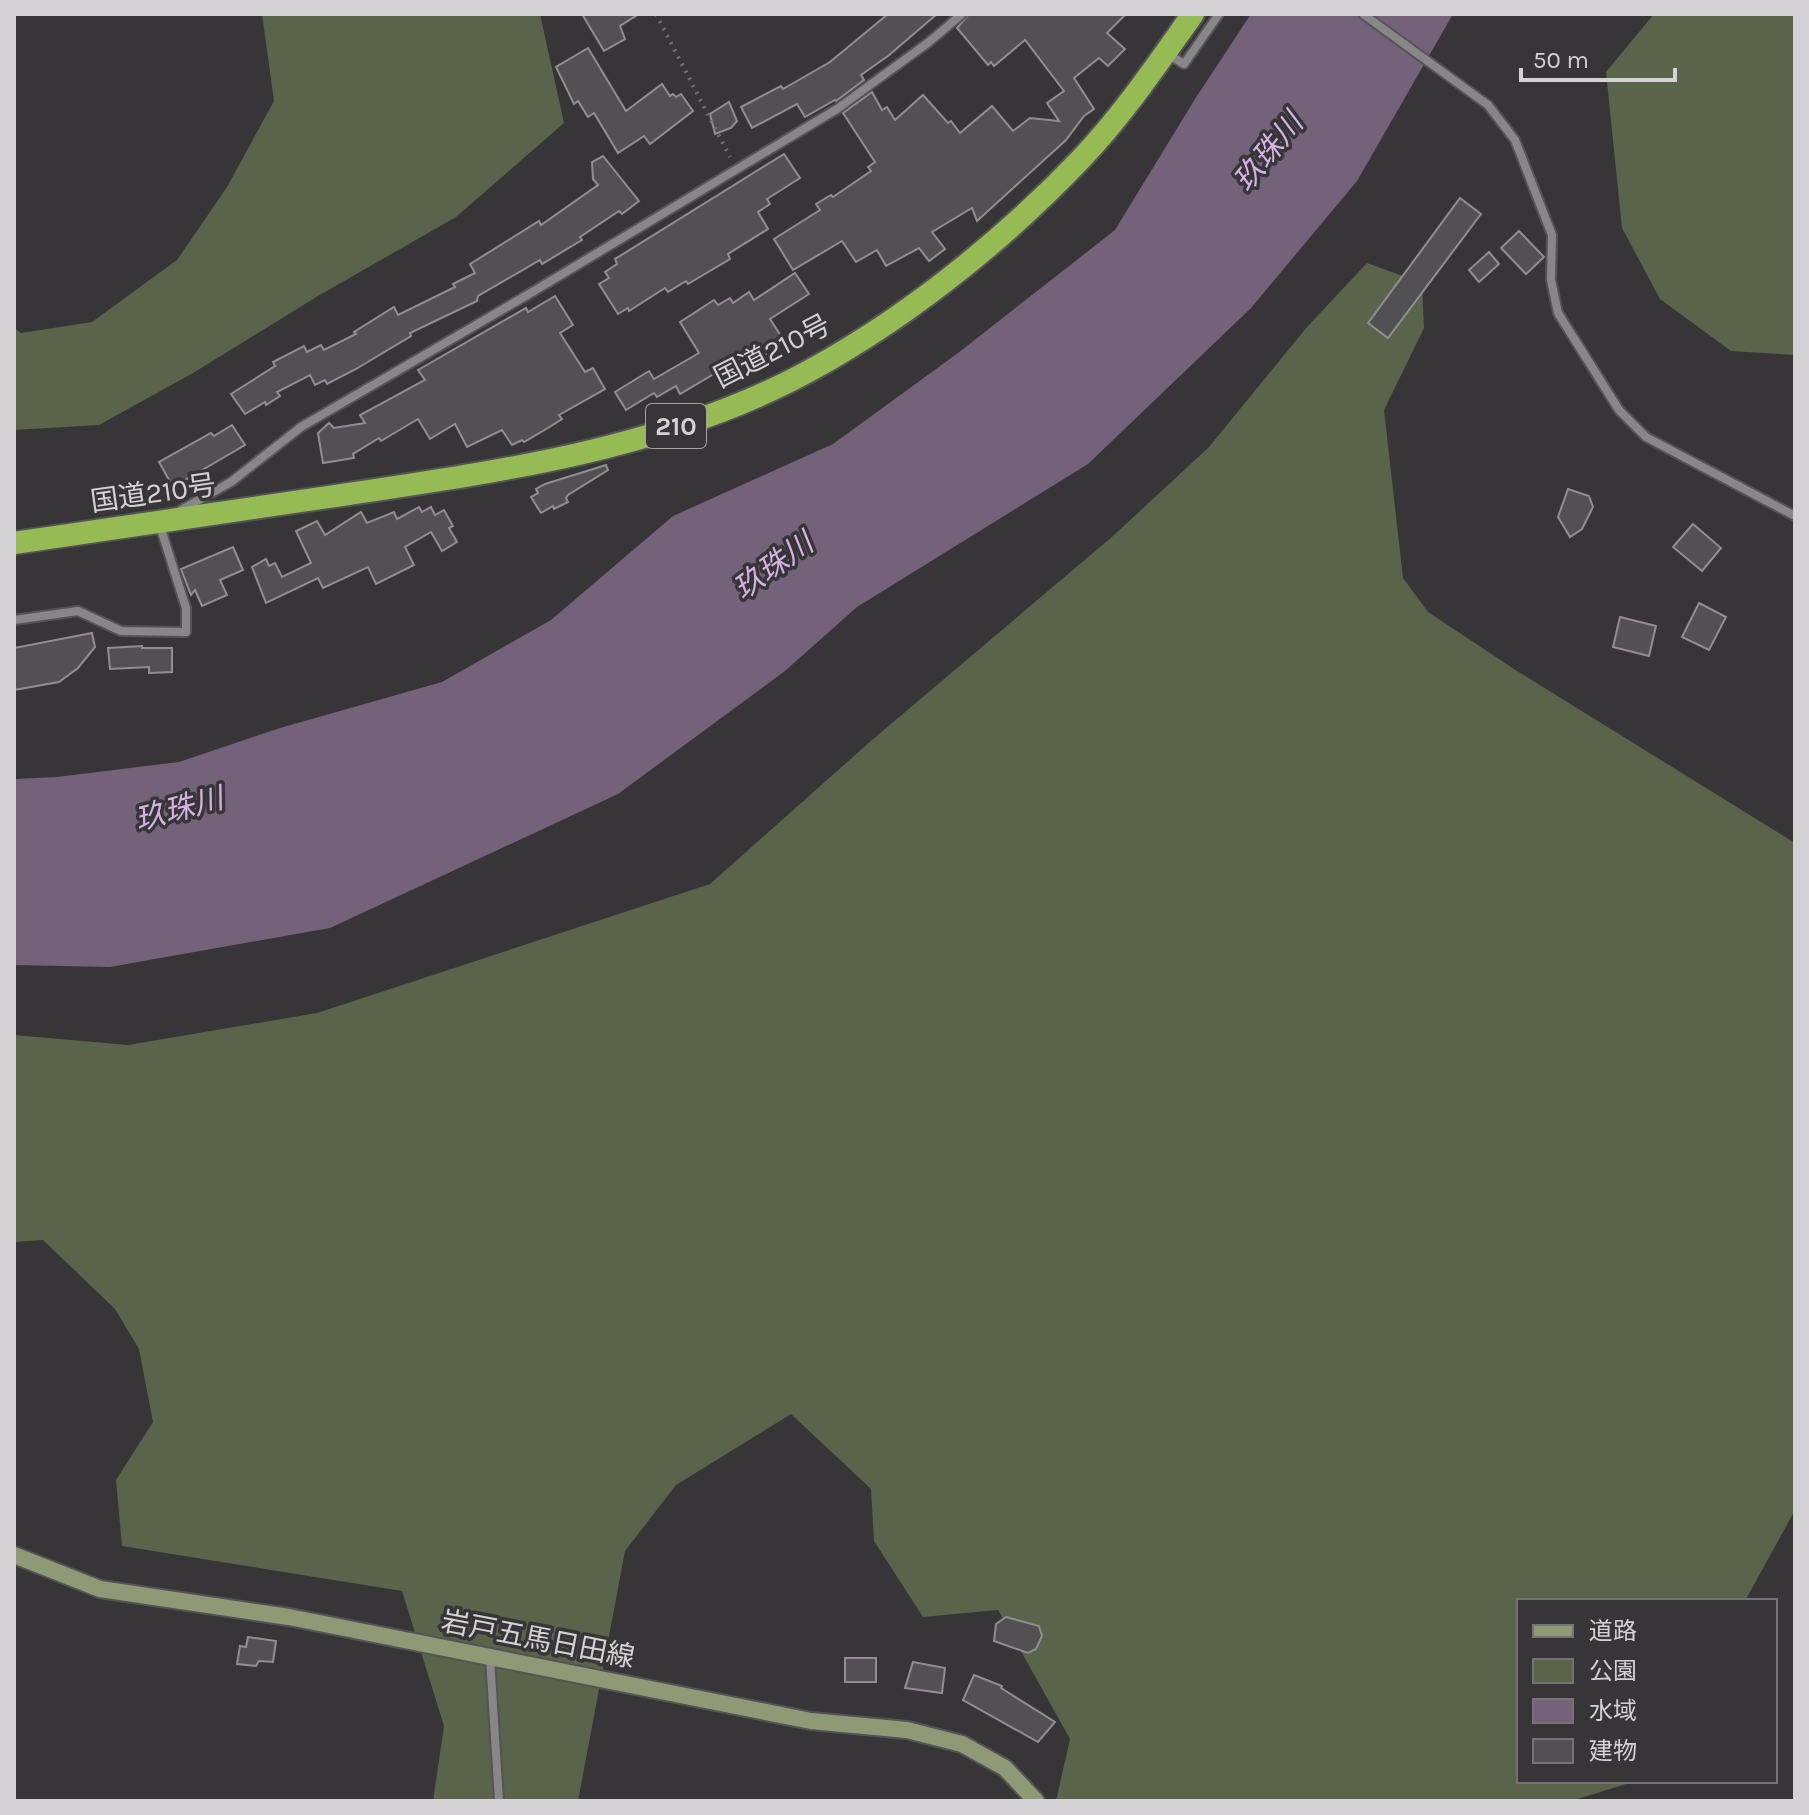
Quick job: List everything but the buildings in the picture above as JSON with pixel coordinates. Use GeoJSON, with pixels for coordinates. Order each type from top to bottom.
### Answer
{"type":"FeatureCollection","features":[{"type":"Feature","properties":{"kind":"highway","name":"国道210号"},"geometry":{"type":"LineString","coordinates":[[14,543],[454,479],[563,459],[632,442],[716,412],[793,379],[891,321],[987,248],[1082,158],[1193,14]]}},
{"type":"Feature","properties":{"kind":"main road","name":"岩戸五馬日田線"},"geometry":{"type":"LineString","coordinates":[[14,1555],[100,1589],[289,1617],[811,1721],[907,1730],[962,1744],[1005,1768],[1036,1801]]}},
{"type":"Feature","properties":{"kind":"street"},"geometry":{"type":"LineString","coordinates":[[14,620],[78,611],[121,631],[186,632],[186,608],[159,523],[231,482],[301,427],[837,109],[962,14]]}},
{"type":"Feature","properties":{"kind":"street"},"geometry":{"type":"LineString","coordinates":[[1165,53],[1184,64],[1219,14]]}},
{"type":"Feature","properties":{"kind":"street"},"geometry":{"type":"LineString","coordinates":[[1363,14],[1488,105],[1515,140],[1552,235],[1551,280],[1558,313],[1619,410],[1646,437],[1795,516]]}},
{"type":"Feature","properties":{"kind":"street"},"geometry":{"type":"LineString","coordinates":[[490,1656],[499,1801]]}},
{"type":"Feature","properties":{"kind":"path"},"geometry":{"type":"LineString","coordinates":[[656,14],[736,170]]}},
{"type":"Feature","properties":{"kind":"green space"},"geometry":{"type":"Polygon","coordinates":[[[262,14],[540,14],[564,123],[456,217],[318,296],[193,373],[99,425],[14,430],[14,328],[21,333],[92,322],[177,260],[227,187],[274,101],[262,14]]]}},
{"type":"Feature","properties":{"kind":"green space"},"geometry":{"type":"Polygon","coordinates":[[[1654,14],[1795,14],[1795,355],[1731,351],[1660,299],[1622,228],[1606,72],[1654,14]]]}},
{"type":"Feature","properties":{"kind":"green space"},"geometry":{"type":"Polygon","coordinates":[[[1367,263],[1422,283],[1424,328],[1384,410],[1403,578],[1428,612],[1517,671],[1795,843],[1795,1510],[1746,1599],[1517,1599],[1517,1783],[1630,1783],[1571,1801],[1056,1801],[1070,1739],[998,1610],[923,1617],[874,1541],[871,1489],[791,1414],[676,1485],[625,1551],[578,1801],[433,1801],[444,1726],[402,1591],[122,1546],[116,1480],[153,1422],[139,1349],[115,1309],[43,1240],[14,1242],[14,1035],[128,1045],[317,1013],[710,884],[872,740],[1113,536],[1209,447],[1307,327],[1367,263]]]}},
{"type":"Feature","properties":{"kind":"water","name":"玖珠川"},"geometry":{"type":"Polygon","coordinates":[[[1251,14],[1453,14],[1357,181],[1251,308],[1088,464],[857,607],[785,671],[618,794],[330,928],[110,967],[14,965],[14,779],[57,777],[179,762],[280,728],[442,682],[551,620],[673,516],[833,444],[958,353],[1115,230],[1251,14]]]}}]}
